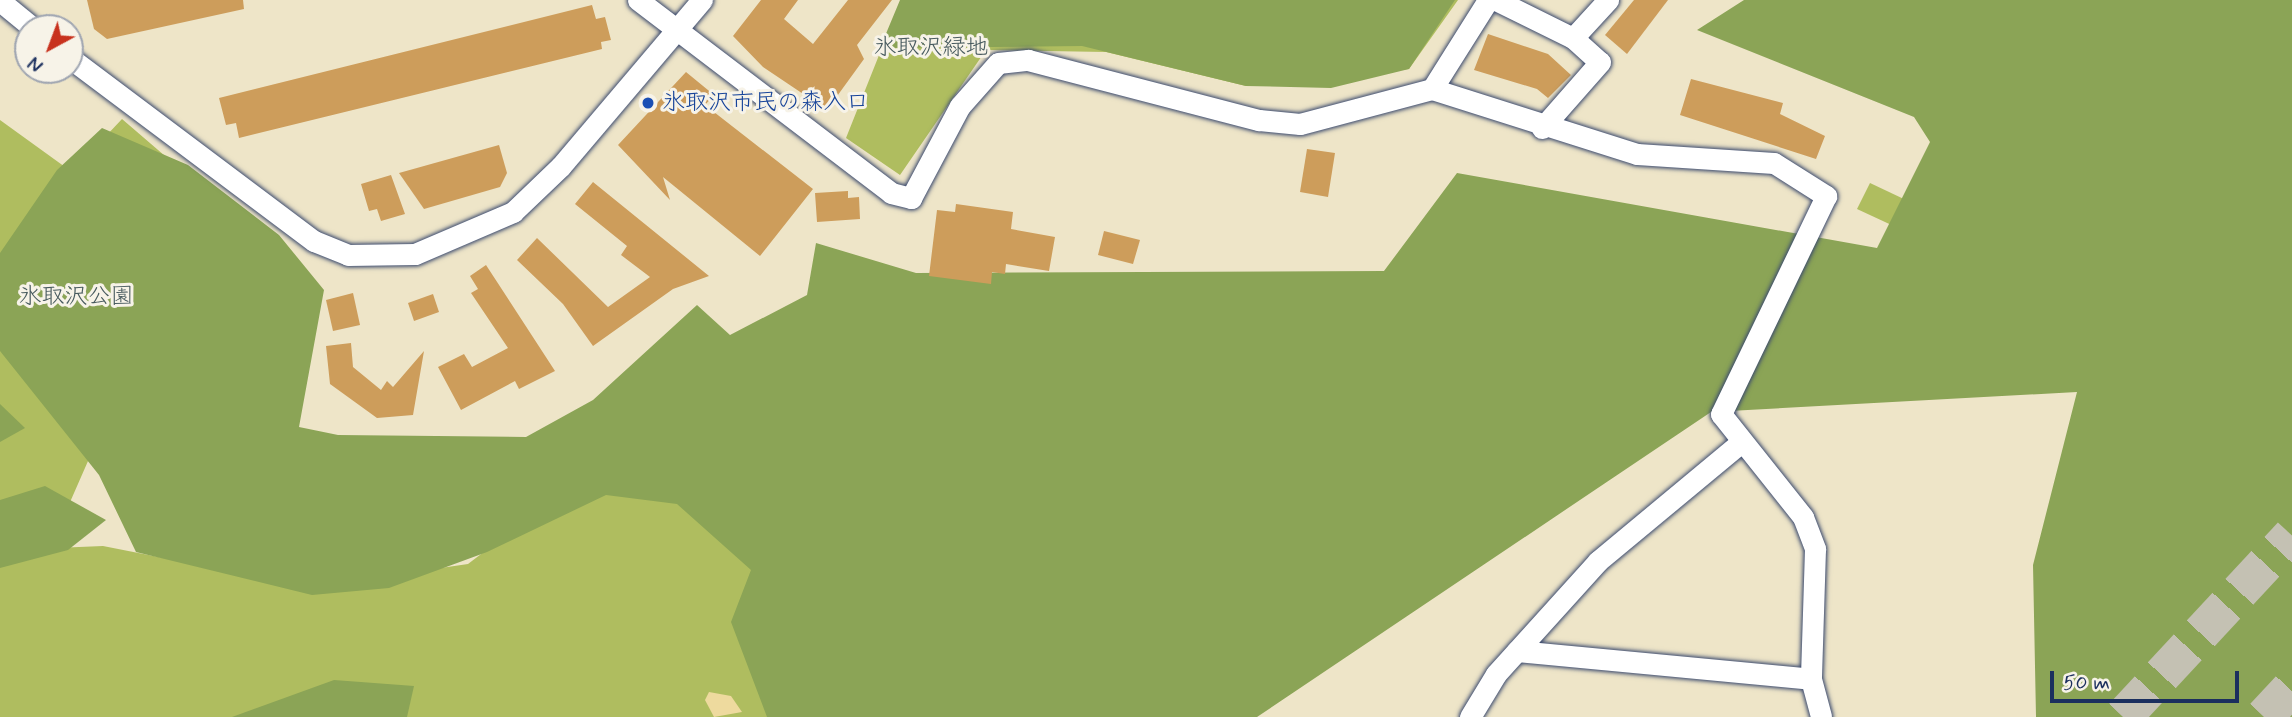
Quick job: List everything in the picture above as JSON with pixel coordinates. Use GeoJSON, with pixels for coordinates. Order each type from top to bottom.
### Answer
{"type":"FeatureCollection","features":[{"type":"Feature","properties":{"kind":"street"},"geometry":{"type":"LineString","coordinates":[[638,0],[891,193],[911,198],[960,106],[998,64],[1028,60],[1077,69],[1259,120],[1300,124],[1432,89],[1542,128],[1637,154],[1774,163],[1826,196],[1721,414],[1740,443],[1803,517],[1815,549],[1811,679],[1821,717]]}},
{"type":"Feature","properties":{"kind":"street"},"geometry":{"type":"LineString","coordinates":[[84,68],[314,241],[348,255],[415,254],[513,212],[561,166],[702,0]]}},
{"type":"Feature","properties":{"kind":"street"},"geometry":{"type":"LineString","coordinates":[[1432,89],[1488,0]]}},
{"type":"Feature","properties":{"kind":"street"},"geometry":{"type":"LineString","coordinates":[[1496,0],[1573,38],[1600,62],[1542,128]]}},
{"type":"Feature","properties":{"kind":"street"},"geometry":{"type":"LineString","coordinates":[[1573,38],[1608,0]]}},
{"type":"Feature","properties":{"kind":"street"},"geometry":{"type":"LineString","coordinates":[[0,1],[16,14]]}},
{"type":"Feature","properties":{"kind":"street"},"geometry":{"type":"LineString","coordinates":[[1470,717],[1517,651],[1598,561],[1740,443]]}},
{"type":"Feature","properties":{"kind":"street"},"geometry":{"type":"LineString","coordinates":[[1517,651],[1811,679]]}},
{"type":"Feature","properties":{"kind":"green space","name":"氷取沢緑地"},"geometry":{"type":"Polygon","coordinates":[[[900,0],[1455,0],[1409,69],[1331,88],[1246,86],[1082,46],[880,48],[900,0]]]}},
{"type":"Feature","properties":{"kind":"green space","name":"氷取沢緑地"},"geometry":{"type":"Polygon","coordinates":[[[901,0],[1458,0],[1409,69],[1246,86],[1106,52],[986,50],[900,175],[846,138],[901,0]]]}},
{"type":"Feature","properties":{"kind":"green space"},"geometry":{"type":"Polygon","coordinates":[[[1744,0],[2292,0],[2292,717],[2036,717],[2033,565],[2077,392],[1711,412],[1257,717],[767,717],[731,622],[751,570],[677,504],[606,495],[487,552],[389,588],[312,595],[136,552],[99,475],[0,351],[0,253],[57,170],[102,128],[188,165],[279,235],[324,290],[299,427],[338,435],[526,437],[593,400],[697,305],[730,335],[807,295],[816,243],[916,273],[1384,271],[1457,173],[1877,248],[1930,142],[1914,117],[1697,30],[1744,0]]]}},
{"type":"Feature","properties":{"kind":"green space","name":"氷取沢公園"},"geometry":{"type":"Polygon","coordinates":[[[122,119],[172,162],[159,299],[60,525],[0,514],[0,120],[72,172],[122,119]]]}},
{"type":"Feature","properties":{"kind":"green space"},"geometry":{"type":"Polygon","coordinates":[[[1870,183],[1925,209],[1913,235],[1857,209],[1870,183]]]}},
{"type":"Feature","properties":{"kind":"green space"},"geometry":{"type":"Polygon","coordinates":[[[0,404],[25,428],[0,442],[0,404]]]}},
{"type":"Feature","properties":{"kind":"green space"},"geometry":{"type":"Polygon","coordinates":[[[573,484],[733,491],[789,717],[0,717],[0,540],[31,549],[103,546],[311,587],[468,564],[573,484]]]}},
{"type":"Feature","properties":{"kind":"green space"},"geometry":{"type":"Polygon","coordinates":[[[45,486],[106,520],[68,550],[0,568],[0,500],[45,486]]]}},
{"type":"Feature","properties":{"kind":"green space"},"geometry":{"type":"Polygon","coordinates":[[[334,680],[414,686],[407,717],[232,717],[334,680]]]}},
{"type":"Feature","properties":{"kind":"sand"},"geometry":{"type":"Polygon","coordinates":[[[709,692],[731,696],[742,712],[714,717],[705,700],[709,692]]]}},
{"type":"Feature","properties":{"kind":"building"},"geometry":{"type":"Polygon","coordinates":[[[87,0],[243,0],[244,9],[107,39],[94,29],[87,0]]]}},
{"type":"Feature","properties":{"kind":"building"},"geometry":{"type":"Polygon","coordinates":[[[761,0],[798,0],[784,19],[813,44],[848,0],[892,0],[857,45],[864,59],[827,110],[763,67],[733,36],[761,0]]]}},
{"type":"Feature","properties":{"kind":"building"},"geometry":{"type":"Polygon","coordinates":[[[1634,0],[1668,0],[1627,54],[1605,35],[1634,0]]]}},
{"type":"Feature","properties":{"kind":"building"},"geometry":{"type":"Polygon","coordinates":[[[592,5],[596,19],[605,17],[611,40],[601,42],[602,49],[239,138],[236,123],[226,125],[219,98],[592,5]]]}},
{"type":"Feature","properties":{"kind":"building"},"geometry":{"type":"Polygon","coordinates":[[[1488,34],[1548,54],[1571,75],[1548,98],[1537,89],[1474,70],[1488,34]]]}},
{"type":"Feature","properties":{"kind":"building"},"geometry":{"type":"Polygon","coordinates":[[[686,72],[714,95],[705,105],[813,189],[760,256],[663,177],[670,200],[618,145],[686,72]]]}},
{"type":"Feature","properties":{"kind":"building"},"geometry":{"type":"Polygon","coordinates":[[[1691,79],[1783,103],[1780,114],[1825,136],[1816,159],[1680,115],[1691,79]]]}},
{"type":"Feature","properties":{"kind":"building"},"geometry":{"type":"Polygon","coordinates":[[[499,145],[507,173],[500,187],[424,209],[399,173],[499,145]]]}},
{"type":"Feature","properties":{"kind":"building"},"geometry":{"type":"Polygon","coordinates":[[[1307,149],[1335,153],[1328,197],[1300,192],[1307,149]]]}},
{"type":"Feature","properties":{"kind":"building"},"geometry":{"type":"Polygon","coordinates":[[[391,175],[405,214],[381,221],[377,209],[369,211],[361,184],[391,175]]]}},
{"type":"Feature","properties":{"kind":"building"},"geometry":{"type":"Polygon","coordinates":[[[593,182],[709,276],[673,289],[593,346],[563,304],[517,260],[537,238],[608,307],[650,277],[621,255],[627,246],[575,204],[593,182]]]}},
{"type":"Feature","properties":{"kind":"building"},"geometry":{"type":"Polygon","coordinates":[[[848,191],[848,198],[859,197],[860,219],[817,222],[815,193],[848,191]]]}},
{"type":"Feature","properties":{"kind":"building"},"geometry":{"type":"Polygon","coordinates":[[[956,204],[1013,212],[1011,229],[1055,237],[1049,271],[1006,264],[1005,274],[992,272],[991,284],[929,276],[937,210],[955,212],[956,204]]]}},
{"type":"Feature","properties":{"kind":"building"},"geometry":{"type":"Polygon","coordinates":[[[1104,231],[1140,240],[1133,264],[1098,255],[1104,231]]]}},
{"type":"Feature","properties":{"kind":"building"},"geometry":{"type":"Polygon","coordinates":[[[486,265],[555,371],[519,389],[515,381],[461,410],[438,367],[464,354],[472,367],[508,348],[471,293],[478,289],[470,276],[486,265]]]}},
{"type":"Feature","properties":{"kind":"building"},"geometry":{"type":"Polygon","coordinates":[[[353,293],[360,325],[333,331],[326,300],[353,293]]]}},
{"type":"Feature","properties":{"kind":"building"},"geometry":{"type":"Polygon","coordinates":[[[433,294],[439,312],[414,321],[408,303],[433,294]]]}},
{"type":"Feature","properties":{"kind":"building"},"geometry":{"type":"Polygon","coordinates":[[[351,343],[353,367],[381,390],[387,381],[393,387],[424,351],[413,415],[377,418],[330,384],[326,346],[351,343]]]}},
{"type":"Feature","properties":{"kind":"tunnel"},"geometry":{"type":"LineString","coordinates":[[2123,717],[2292,535]]}},
{"type":"Feature","properties":{"kind":"tunnel"},"geometry":{"type":"LineString","coordinates":[[2264,717],[2292,687]]}},
{"type":"Feature","properties":{"kind":"place","name":"氷取沢市民の森入口"},"geometry":{"type":"Point","coordinates":[648,103]}}]}
